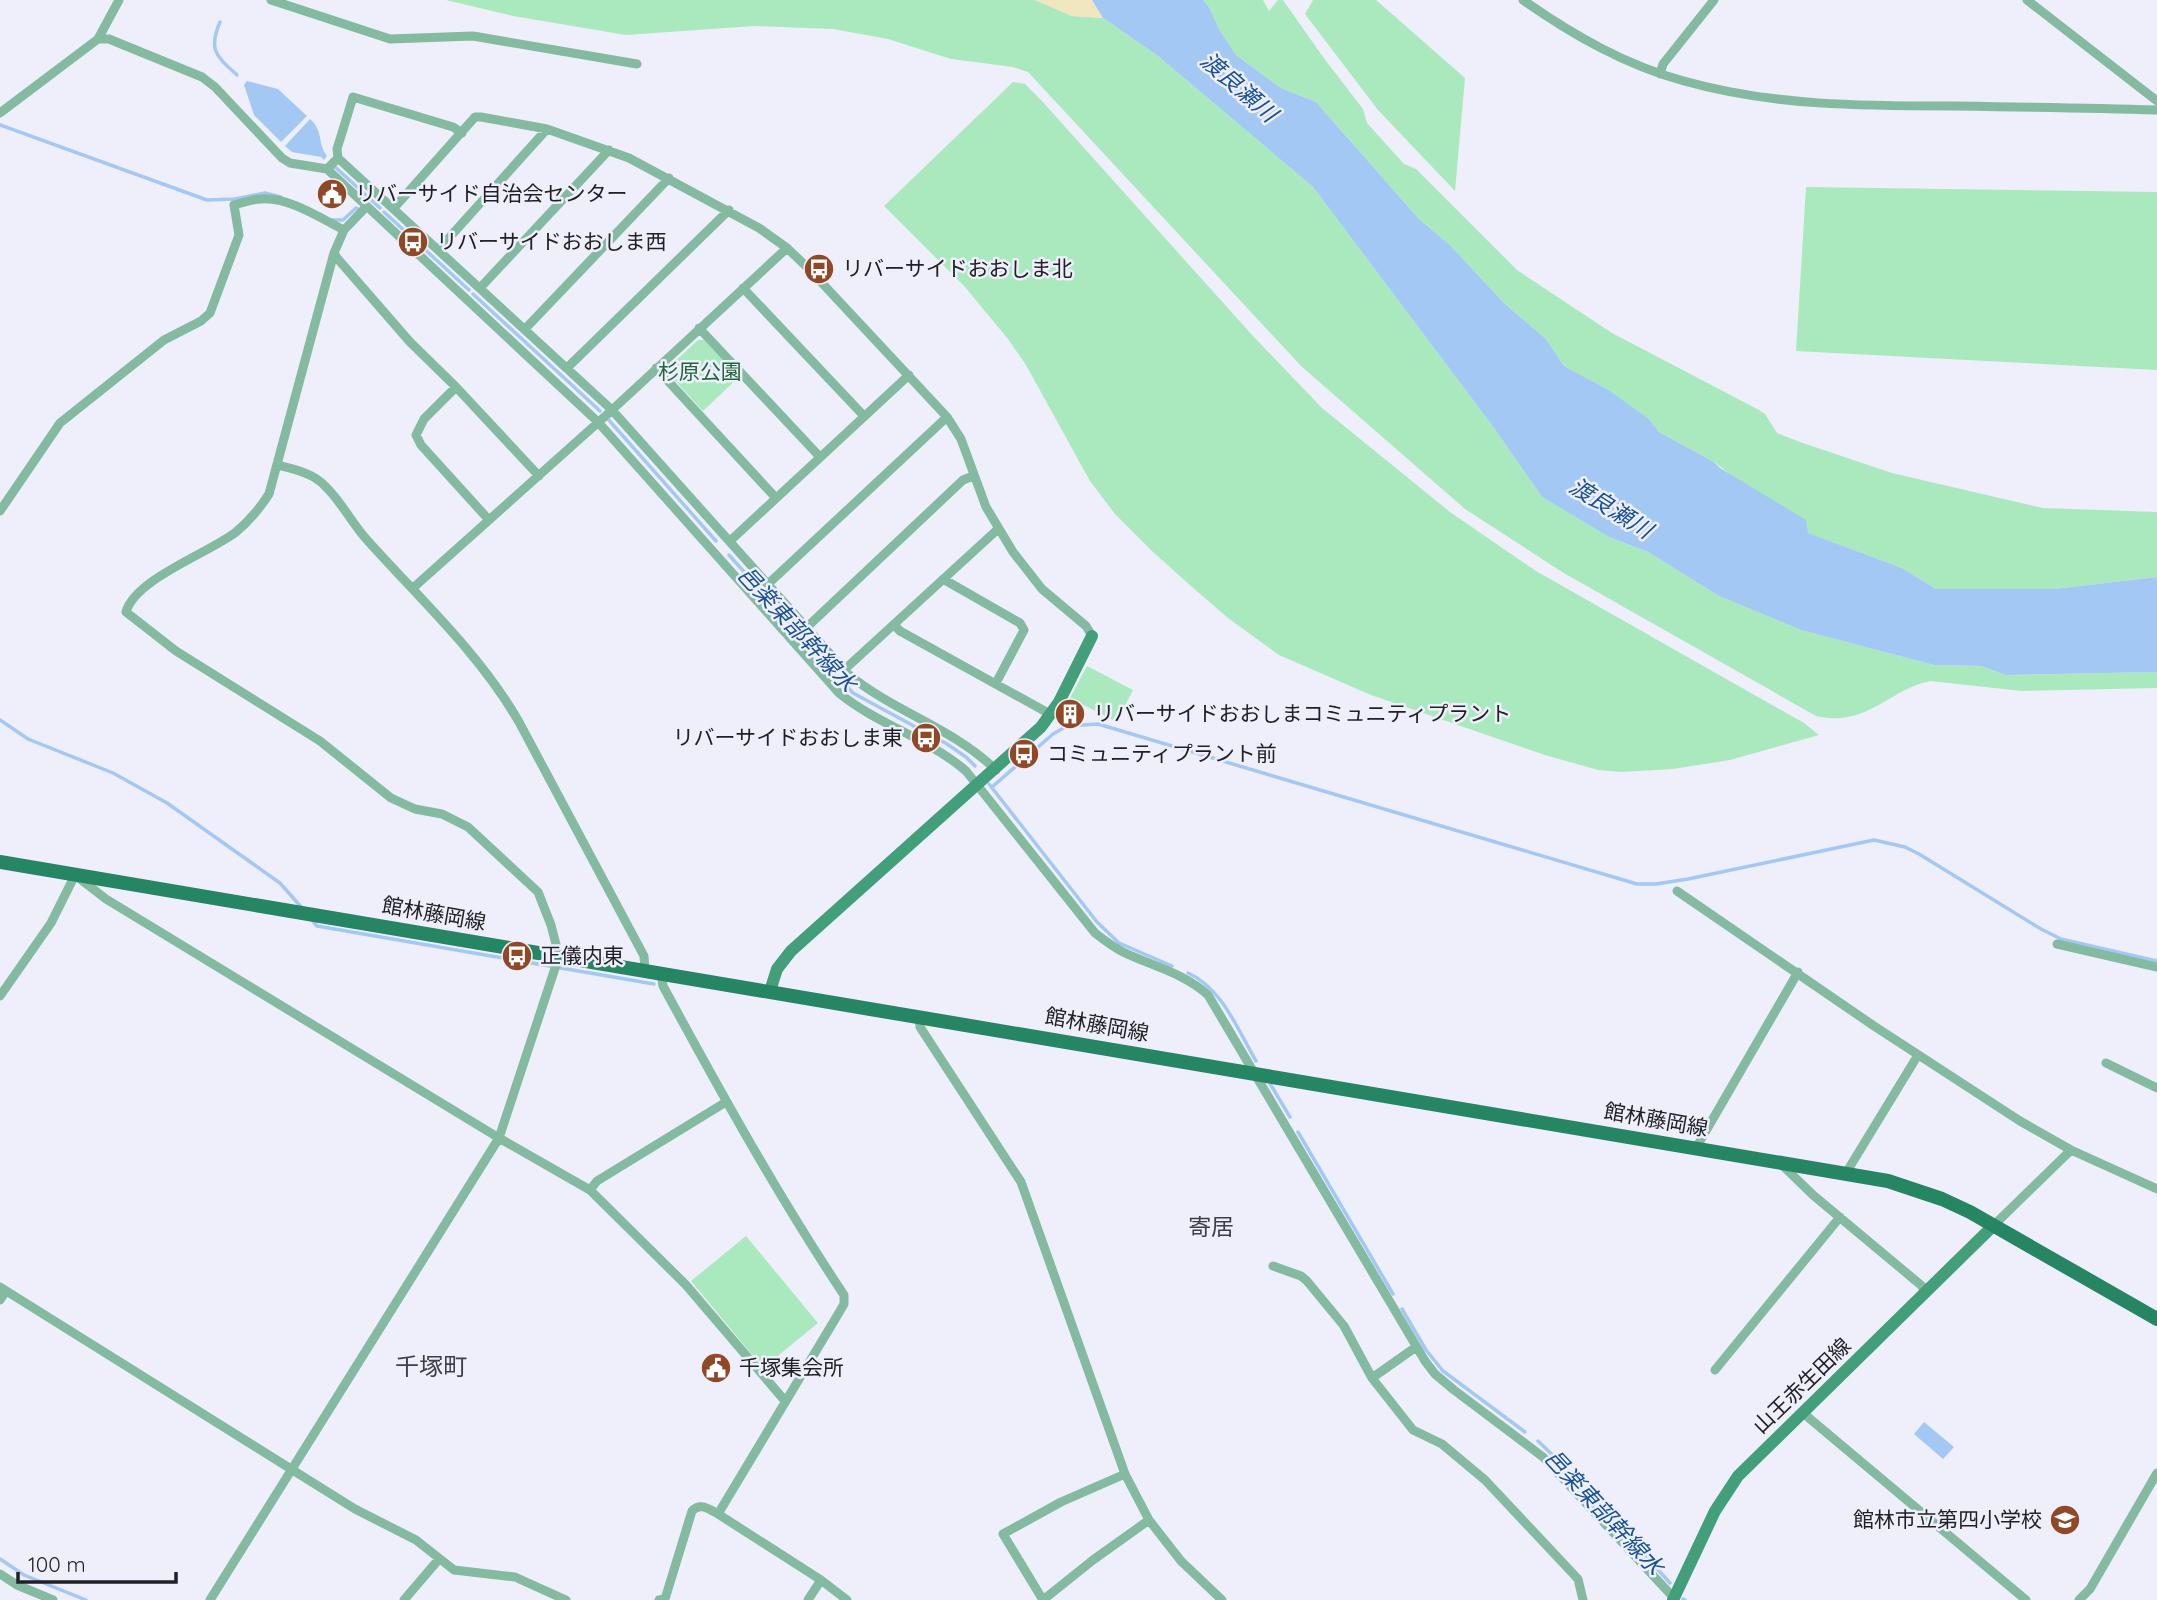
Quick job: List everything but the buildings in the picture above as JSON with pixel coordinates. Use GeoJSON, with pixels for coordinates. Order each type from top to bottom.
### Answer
{"type":"FeatureCollection","features":[{"type":"Feature","properties":{"kind":"main road"},"geometry":{"type":"LineString","coordinates":[[770,991],[777,969],[791,951],[1031,738],[1050,714],[1092,636]]}},
{"type":"Feature","properties":{"kind":"main road","name":"館林藤岡線"},"geometry":{"type":"LineString","coordinates":[[0,862],[1846,1172],[1916,1189],[1961,1208],[2157,1319]]}},
{"type":"Feature","properties":{"kind":"main road","name":"山王赤生田線"},"geometry":{"type":"LineString","coordinates":[[1673,1599],[1725,1494],[1750,1464],[1994,1225]]}},
{"type":"Feature","properties":{"kind":"street"},"geometry":{"type":"LineString","coordinates":[[0,113],[99,39],[119,0]]}},
{"type":"Feature","properties":{"kind":"street"},"geometry":{"type":"LineString","coordinates":[[271,0],[390,39],[473,36],[637,64]]}},
{"type":"Feature","properties":{"kind":"street"},"geometry":{"type":"LineString","coordinates":[[1523,0],[1587,42],[1660,74],[1726,92],[1832,104],[2157,110]]}},
{"type":"Feature","properties":{"kind":"street"},"geometry":{"type":"LineString","coordinates":[[1660,74],[1662,64],[1714,0]]}},
{"type":"Feature","properties":{"kind":"street"},"geometry":{"type":"LineString","coordinates":[[2027,0],[2157,101]]}},
{"type":"Feature","properties":{"kind":"street"},"geometry":{"type":"LineString","coordinates":[[99,39],[108,39],[202,77],[215,87],[282,158],[289,163],[327,169],[598,422],[839,693],[859,708],[957,763],[979,785],[1095,933],[1121,951],[1178,975],[1208,995],[1252,1073],[1288,1127],[1435,1374],[1544,1457],[1673,1599]]}},
{"type":"Feature","properties":{"kind":"street"},"geometry":{"type":"LineString","coordinates":[[462,132],[353,97],[337,149],[338,158],[612,410],[844,670],[869,691],[968,746],[996,770]]}},
{"type":"Feature","properties":{"kind":"street"},"geometry":{"type":"LineString","coordinates":[[394,208],[475,117],[481,117],[547,129],[609,150],[729,210],[788,248],[947,417],[961,439],[974,476],[998,528],[1031,577],[1086,626],[1092,636]]}},
{"type":"Feature","properties":{"kind":"street"},"geometry":{"type":"LineString","coordinates":[[439,249],[547,129]]}},
{"type":"Feature","properties":{"kind":"street"},"geometry":{"type":"LineString","coordinates":[[480,288],[609,150]]}},
{"type":"Feature","properties":{"kind":"street"},"geometry":{"type":"LineString","coordinates":[[327,169],[338,158]]}},
{"type":"Feature","properties":{"kind":"street"},"geometry":{"type":"LineString","coordinates":[[525,329],[669,178]]}},
{"type":"Feature","properties":{"kind":"street"},"geometry":{"type":"LineString","coordinates":[[0,511],[60,423],[164,340],[201,321],[210,313],[239,235],[238,215],[234,205],[263,199],[272,200],[344,230]]}},
{"type":"Feature","properties":{"kind":"street"},"geometry":{"type":"LineString","coordinates":[[210,1600],[499,1138],[559,956],[538,892],[468,827],[442,814],[415,809],[391,798],[320,741],[176,650],[126,612],[135,597],[149,583],[236,531],[269,494],[334,254],[344,230],[366,207]]}},
{"type":"Feature","properties":{"kind":"street"},"geometry":{"type":"LineString","coordinates":[[567,368],[729,210]]}},
{"type":"Feature","properties":{"kind":"street"},"geometry":{"type":"LineString","coordinates":[[413,588],[788,248]]}},
{"type":"Feature","properties":{"kind":"street"},"geometry":{"type":"LineString","coordinates":[[334,254],[410,342],[539,476]]}},
{"type":"Feature","properties":{"kind":"street"},"geometry":{"type":"LineString","coordinates":[[743,288],[864,416]]}},
{"type":"Feature","properties":{"kind":"street"},"geometry":{"type":"LineString","coordinates":[[699,328],[820,457]]}},
{"type":"Feature","properties":{"kind":"street"},"geometry":{"type":"LineString","coordinates":[[656,369],[776,498]]}},
{"type":"Feature","properties":{"kind":"street"},"geometry":{"type":"LineString","coordinates":[[730,541],[909,375]]}},
{"type":"Feature","properties":{"kind":"street"},"geometry":{"type":"LineString","coordinates":[[456,387],[424,419],[416,435],[421,445],[489,520]]}},
{"type":"Feature","properties":{"kind":"street"},"geometry":{"type":"LineString","coordinates":[[768,584],[947,417]]}},
{"type":"Feature","properties":{"kind":"street"},"geometry":{"type":"LineString","coordinates":[[277,465],[313,476],[325,485],[366,540],[413,588],[505,697],[644,956],[645,971]]}},
{"type":"Feature","properties":{"kind":"street"},"geometry":{"type":"LineString","coordinates":[[806,628],[963,480],[974,476]]}},
{"type":"Feature","properties":{"kind":"street"},"geometry":{"type":"LineString","coordinates":[[844,670],[998,528]]}},
{"type":"Feature","properties":{"kind":"street"},"geometry":{"type":"LineString","coordinates":[[943,579],[1020,623],[1024,630],[996,683]]}},
{"type":"Feature","properties":{"kind":"street"},"geometry":{"type":"LineString","coordinates":[[894,625],[900,631],[1050,714]]}},
{"type":"Feature","properties":{"kind":"street"},"geometry":{"type":"LineString","coordinates":[[0,996],[51,923],[75,875],[106,899],[499,1138],[590,1190],[686,1286],[785,1401]]}},
{"type":"Feature","properties":{"kind":"street"},"geometry":{"type":"LineString","coordinates":[[1677,891],[2020,1121],[2071,1150],[2157,1189]]}},
{"type":"Feature","properties":{"kind":"street"},"geometry":{"type":"LineString","coordinates":[[2057,944],[2157,967]]}},
{"type":"Feature","properties":{"kind":"street"},"geometry":{"type":"LineString","coordinates":[[1696,1148],[1798,972]]}},
{"type":"Feature","properties":{"kind":"street"},"geometry":{"type":"LineString","coordinates":[[661,974],[663,986],[726,1102],[844,1295],[844,1304],[718,1514]]}},
{"type":"Feature","properties":{"kind":"street"},"geometry":{"type":"LineString","coordinates":[[919,1017],[920,1027],[1021,1182],[1125,1474],[1149,1520],[1181,1561],[1222,1600]]}},
{"type":"Feature","properties":{"kind":"street"},"geometry":{"type":"LineString","coordinates":[[1846,1172],[1918,1055]]}},
{"type":"Feature","properties":{"kind":"street"},"geometry":{"type":"LineString","coordinates":[[2106,1063],[2157,1088]]}},
{"type":"Feature","properties":{"kind":"street"},"geometry":{"type":"LineString","coordinates":[[590,1190],[597,1181],[726,1102]]}},
{"type":"Feature","properties":{"kind":"street"},"geometry":{"type":"LineString","coordinates":[[1994,1225],[2071,1150]]}},
{"type":"Feature","properties":{"kind":"street"},"geometry":{"type":"LineString","coordinates":[[1777,1161],[1922,1286],[1924,1293]]}},
{"type":"Feature","properties":{"kind":"street"},"geometry":{"type":"LineString","coordinates":[[1715,1370],[1840,1217]]}},
{"type":"Feature","properties":{"kind":"street"},"geometry":{"type":"LineString","coordinates":[[1273,1266],[1301,1276],[1307,1281],[1344,1326],[1372,1378],[1413,1430],[1442,1444],[1485,1480],[1578,1579],[1583,1600]]}},
{"type":"Feature","properties":{"kind":"street"},"geometry":{"type":"LineString","coordinates":[[0,1300],[3,1289],[355,1509],[416,1540],[454,1570],[515,1577],[566,1600]]}},
{"type":"Feature","properties":{"kind":"street"},"geometry":{"type":"LineString","coordinates":[[1372,1378],[1416,1346]]}},
{"type":"Feature","properties":{"kind":"street"},"geometry":{"type":"LineString","coordinates":[[1803,1413],[2026,1600]]}},
{"type":"Feature","properties":{"kind":"street"},"geometry":{"type":"LineString","coordinates":[[2080,1600],[2090,1589],[2157,1473]]}},
{"type":"Feature","properties":{"kind":"street"},"geometry":{"type":"LineString","coordinates":[[1125,1474],[1060,1502],[1003,1534],[1043,1600],[1149,1520]]}},
{"type":"Feature","properties":{"kind":"street"},"geometry":{"type":"LineString","coordinates":[[659,1600],[665,1599],[692,1511],[695,1507],[702,1506],[821,1580],[847,1600]]}},
{"type":"Feature","properties":{"kind":"street"},"geometry":{"type":"LineString","coordinates":[[404,1600],[439,1559]]}},
{"type":"Feature","properties":{"kind":"street"},"geometry":{"type":"LineString","coordinates":[[0,1574],[17,1586],[53,1600]]}},
{"type":"Feature","properties":{"kind":"street"},"geometry":{"type":"LineString","coordinates":[[808,1600],[821,1580]]}},
{"type":"Feature","properties":{"kind":"green space"},"geometry":{"type":"Polygon","coordinates":[[[446,0],[1035,0],[1072,16],[1103,18],[1158,56],[1313,187],[1494,428],[1542,497],[1609,537],[1648,552],[1719,596],[1801,630],[1934,665],[1981,666],[2006,675],[2157,672],[2157,688],[2022,691],[1930,681],[1902,692],[1863,713],[1834,718],[1816,716],[1562,572],[1465,509],[1301,366],[1028,72],[1013,67],[951,59],[888,39],[833,29],[754,26],[626,35],[513,16],[446,0]]]}},
{"type":"Feature","properties":{"kind":"green space"},"geometry":{"type":"Polygon","coordinates":[[[1203,0],[1263,0],[1269,11],[1278,0],[1283,0],[1363,109],[1367,123],[1404,164],[1416,169],[1517,270],[1612,333],[1759,410],[1765,414],[1777,433],[1892,473],[2043,508],[2157,512],[2157,577],[2054,589],[1936,589],[1902,568],[1807,533],[1714,462],[1659,432],[1649,419],[1609,391],[1564,366],[1546,339],[1505,304],[1450,245],[1419,219],[1316,102],[1281,88],[1236,55],[1203,0]]]}},
{"type":"Feature","properties":{"kind":"green space"},"geometry":{"type":"Polygon","coordinates":[[[1313,0],[1376,0],[1465,78],[1455,191],[1378,110],[1305,14],[1313,0]]]}},
{"type":"Feature","properties":{"kind":"green space"},"geometry":{"type":"Polygon","coordinates":[[[1013,82],[1025,84],[1041,100],[1252,335],[1322,408],[1450,512],[1536,571],[1804,723],[1819,735],[1730,760],[1673,769],[1621,772],[1598,770],[1545,755],[1371,695],[1279,655],[1228,618],[1153,552],[1115,514],[1090,481],[1026,365],[1008,339],[965,287],[884,206],[1013,82]]]}},
{"type":"Feature","properties":{"kind":"green space"},"geometry":{"type":"Polygon","coordinates":[[[1806,187],[2157,192],[2157,370],[1796,351],[1806,187]]]}},
{"type":"Feature","properties":{"kind":"green space","name":"杉原公園"},"geometry":{"type":"Polygon","coordinates":[[[698,340],[704,340],[739,377],[703,411],[669,374],[669,367],[698,340]]]}},
{"type":"Feature","properties":{"kind":"green space"},"geometry":{"type":"Polygon","coordinates":[[[1087,666],[1133,690],[1117,722],[1070,698],[1087,666]]]}},
{"type":"Feature","properties":{"kind":"green space"},"geometry":{"type":"Polygon","coordinates":[[[746,1236],[818,1323],[763,1368],[691,1281],[746,1236]]]}},
{"type":"Feature","properties":{"kind":"sand"},"geometry":{"type":"Polygon","coordinates":[[[1035,0],[1092,0],[1103,18],[1072,16],[1035,0]]]}},
{"type":"Feature","properties":{"kind":"water","name":"渡良瀬川"},"geometry":{"type":"Polygon","coordinates":[[[1092,0],[1203,0],[1236,55],[1281,88],[1316,102],[1419,219],[1450,245],[1505,304],[1546,339],[1564,366],[1610,391],[1649,419],[1659,432],[1714,462],[1806,520],[1808,533],[1902,568],[1936,589],[2054,589],[2157,577],[2157,672],[2006,675],[1981,666],[1934,665],[1801,630],[1719,596],[1648,552],[1609,537],[1542,497],[1494,428],[1313,187],[1158,56],[1103,18],[1092,0]]]}},
{"type":"Feature","properties":{"kind":"water"},"geometry":{"type":"Polygon","coordinates":[[[247,81],[278,89],[307,116],[281,142],[254,115],[244,85],[247,81]]]}},
{"type":"Feature","properties":{"kind":"water"},"geometry":{"type":"Polygon","coordinates":[[[310,119],[317,128],[327,156],[324,160],[321,157],[292,152],[285,146],[310,119]]]}},
{"type":"Feature","properties":{"kind":"water"},"geometry":{"type":"Polygon","coordinates":[[[1924,1422],[1954,1447],[1943,1459],[1914,1434],[1924,1422]]]}},
{"type":"Feature","properties":{"kind":"waterway","name":"邑楽東部幹線水"},"geometry":{"type":"LineString","coordinates":[[220,22],[215,39],[216,52],[237,75]]}},
{"type":"Feature","properties":{"kind":"waterway"},"geometry":{"type":"LineString","coordinates":[[0,125],[207,200],[235,199],[265,193],[281,197]]}},
{"type":"Feature","properties":{"kind":"waterway","name":"邑楽東部幹線水"},"geometry":{"type":"LineString","coordinates":[[334,166],[380,208]]}},
{"type":"Feature","properties":{"kind":"waterway"},"geometry":{"type":"LineString","coordinates":[[332,220],[343,220],[356,208],[360,211]]}},
{"type":"Feature","properties":{"kind":"waterway","name":"邑楽東部幹線水"},"geometry":{"type":"LineString","coordinates":[[384,212],[469,290]]}},
{"type":"Feature","properties":{"kind":"waterway","name":"邑楽東部幹線水"},"geometry":{"type":"LineString","coordinates":[[473,294],[600,411]]}},
{"type":"Feature","properties":{"kind":"waterway","name":"邑楽東部幹線水"},"geometry":{"type":"LineString","coordinates":[[607,418],[716,541]]}},
{"type":"Feature","properties":{"kind":"waterway","name":"邑楽東部幹線水"},"geometry":{"type":"LineString","coordinates":[[729,555],[853,693],[947,744],[975,766]]}},
{"type":"Feature","properties":{"kind":"waterway"},"geometry":{"type":"LineString","coordinates":[[0,720],[28,739],[113,773],[167,803],[280,883],[302,908]]}},
{"type":"Feature","properties":{"kind":"waterway"},"geometry":{"type":"LineString","coordinates":[[992,787],[1053,734],[1067,726],[1098,724],[1637,884],[1688,879],[1874,840],[1905,847],[1919,854],[2061,939],[2157,961]]}},
{"type":"Feature","properties":{"kind":"waterway","name":"邑楽東部幹線水"},"geometry":{"type":"LineString","coordinates":[[989,784],[1097,922],[1119,943],[1172,966]]}},
{"type":"Feature","properties":{"kind":"waterway"},"geometry":{"type":"LineString","coordinates":[[311,919],[317,926],[654,984]]}},
{"type":"Feature","properties":{"kind":"waterway","name":"邑楽東部幹線水"},"geometry":{"type":"LineString","coordinates":[[1188,973],[1200,980],[1220,999],[1256,1061]]}},
{"type":"Feature","properties":{"kind":"waterway","name":"邑楽東部幹線水"},"geometry":{"type":"LineString","coordinates":[[1269,1082],[1290,1117]]}},
{"type":"Feature","properties":{"kind":"waterway","name":"邑楽東部幹線水"},"geometry":{"type":"LineString","coordinates":[[1298,1132],[1393,1294]]}},
{"type":"Feature","properties":{"kind":"waterway","name":"邑楽東部幹線水"},"geometry":{"type":"LineString","coordinates":[[1402,1309],[1426,1350],[1443,1371],[1525,1432]]}},
{"type":"Feature","properties":{"kind":"waterway","name":"邑楽東部幹線水"},"geometry":{"type":"LineString","coordinates":[[1538,1441],[1670,1583]]}},
{"type":"Feature","properties":{"kind":"waterway"},"geometry":{"type":"LineString","coordinates":[[0,1559],[24,1575],[86,1600]]}},
{"type":"Feature","properties":{"kind":"place","name":"リバーサイド自治会センター"},"geometry":{"type":"Point","coordinates":[332,194]}},
{"type":"Feature","properties":{"kind":"place","name":"リバーサイドおおしま西"},"geometry":{"type":"Point","coordinates":[413,242]}},
{"type":"Feature","properties":{"kind":"place","name":"リバーサイドおおしま北"},"geometry":{"type":"Point","coordinates":[819,269]}},
{"type":"Feature","properties":{"kind":"place","name":"リバーサイドおおしまコミュニティプラント"},"geometry":{"type":"Point","coordinates":[1070,714]}},
{"type":"Feature","properties":{"kind":"place","name":"リバーサイドおおしま東"},"geometry":{"type":"Point","coordinates":[926,738]}},
{"type":"Feature","properties":{"kind":"place","name":"コミュニティプラント前"},"geometry":{"type":"Point","coordinates":[1024,754]}},
{"type":"Feature","properties":{"kind":"place","name":"正儀内東"},"geometry":{"type":"Point","coordinates":[517,956]}},
{"type":"Feature","properties":{"kind":"place","name":"千塚集会所"},"geometry":{"type":"Point","coordinates":[716,1368]}},
{"type":"Feature","properties":{"kind":"place","name":"館林市立第四小学校"},"geometry":{"type":"Point","coordinates":[2065,1520]}},
{"type":"Feature","properties":{"kind":"district","name":"寄居"},"geometry":{"type":"Point","coordinates":[1211,1227]}},
{"type":"Feature","properties":{"kind":"district","name":"千塚町"},"geometry":{"type":"Point","coordinates":[431,1367]}}]}
